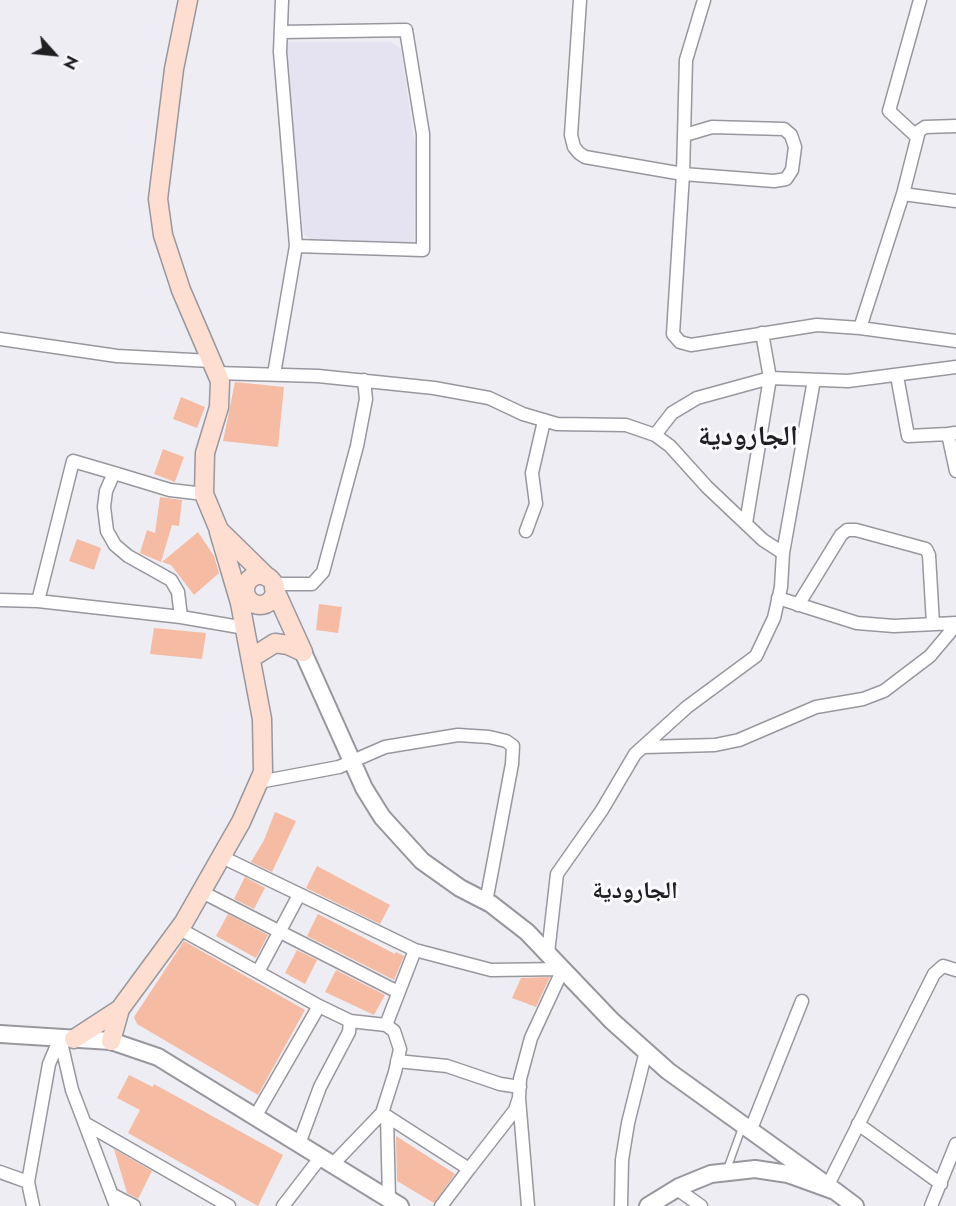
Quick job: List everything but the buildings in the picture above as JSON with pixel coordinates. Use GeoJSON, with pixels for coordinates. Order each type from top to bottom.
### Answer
{"type":"FeatureCollection","features":[{"type":"Feature","properties":{"kind":"main road"},"geometry":{"type":"LineString","coordinates":[[111,1041],[120,1009],[180,929],[241,822],[263,772],[262,719],[245,628],[219,530],[204,494],[205,453],[219,407],[220,381],[181,290],[163,235],[158,199],[174,69],[188,0]]}},
{"type":"Feature","properties":{"kind":"main road"},"geometry":{"type":"LineString","coordinates":[[219,530],[267,592]]}},
{"type":"Feature","properties":{"kind":"main road"},"geometry":{"type":"LineString","coordinates":[[231,573],[247,584],[258,576],[303,652]]}},
{"type":"Feature","properties":{"kind":"main road"},"geometry":{"type":"LineString","coordinates":[[251,658],[267,592]]}},
{"type":"Feature","properties":{"kind":"main road"},"geometry":{"type":"LineString","coordinates":[[251,658],[275,643],[303,652]]}},
{"type":"Feature","properties":{"kind":"main road"},"geometry":{"type":"LineString","coordinates":[[67,1039],[120,1009]]}},
{"type":"Feature","properties":{"kind":"street"},"geometry":{"type":"LineString","coordinates":[[274,374],[296,246],[280,52],[282,0]]}},
{"type":"Feature","properties":{"kind":"street"},"geometry":{"type":"LineString","coordinates":[[580,0],[571,135],[574,147],[585,157],[683,174],[774,181],[786,179],[792,170],[795,156],[791,135],[784,129],[712,127],[685,135]]}},
{"type":"Feature","properties":{"kind":"street"},"geometry":{"type":"LineString","coordinates":[[704,0],[686,60],[683,108],[685,135],[673,334],[680,342],[692,345],[817,325],[860,328],[956,341]]}},
{"type":"Feature","properties":{"kind":"street"},"geometry":{"type":"LineString","coordinates":[[916,136],[900,124],[889,111],[920,0]]}},
{"type":"Feature","properties":{"kind":"street"},"geometry":{"type":"LineString","coordinates":[[282,32],[406,30],[423,134],[423,250],[296,246]]}},
{"type":"Feature","properties":{"kind":"street"},"geometry":{"type":"LineString","coordinates":[[860,328],[903,194],[916,136],[925,127],[956,126]]}},
{"type":"Feature","properties":{"kind":"street"},"geometry":{"type":"LineString","coordinates":[[903,194],[956,201]]}},
{"type":"Feature","properties":{"kind":"street"},"geometry":{"type":"LineString","coordinates":[[746,523],[770,378],[762,333]]}},
{"type":"Feature","properties":{"kind":"street"},"geometry":{"type":"LineString","coordinates":[[0,339],[117,356],[274,374],[364,380],[489,398],[544,421],[557,424],[626,425],[655,435],[670,446],[707,487],[763,540],[783,553]]}},
{"type":"Feature","properties":{"kind":"street"},"geometry":{"type":"LineString","coordinates":[[655,435],[672,413],[697,398],[770,378],[848,381],[956,367]]}},
{"type":"Feature","properties":{"kind":"street"},"geometry":{"type":"LineString","coordinates":[[897,376],[908,436],[952,433],[956,471]]}},
{"type":"Feature","properties":{"kind":"street"},"geometry":{"type":"LineString","coordinates":[[267,592],[312,584],[323,572],[357,446],[366,399],[364,380]]}},
{"type":"Feature","properties":{"kind":"street"},"geometry":{"type":"LineString","coordinates":[[548,953],[557,874],[602,810],[635,754],[687,707],[756,656],[774,618],[783,553],[814,380]]}},
{"type":"Feature","properties":{"kind":"street"},"geometry":{"type":"LineString","coordinates":[[526,531],[536,504],[531,473],[544,421]]}},
{"type":"Feature","properties":{"kind":"street"},"geometry":{"type":"LineString","coordinates":[[38,601],[73,461],[170,490],[204,494]]}},
{"type":"Feature","properties":{"kind":"street"},"geometry":{"type":"LineString","coordinates":[[114,472],[106,491],[104,507],[107,531],[115,545],[128,556],[171,580],[178,592],[181,617]]}},
{"type":"Feature","properties":{"kind":"street"},"geometry":{"type":"LineString","coordinates":[[798,604],[841,535],[847,530],[856,530],[926,549],[929,555],[933,624]]}},
{"type":"Feature","properties":{"kind":"street"},"geometry":{"type":"LineString","coordinates":[[778,598],[857,623],[894,626],[956,624]]}},
{"type":"Feature","properties":{"kind":"street"},"geometry":{"type":"LineString","coordinates":[[0,600],[38,601],[181,617],[245,628]]}},
{"type":"Feature","properties":{"kind":"street"},"geometry":{"type":"LineString","coordinates":[[644,747],[715,745],[739,740],[816,707],[863,699],[884,691],[930,656],[956,624]]}},
{"type":"Feature","properties":{"kind":"street"},"geometry":{"type":"LineString","coordinates":[[303,652],[350,761],[382,817],[422,861],[460,888],[486,902],[527,932],[612,1022],[668,1071],[855,1206]]}},
{"type":"Feature","properties":{"kind":"street"},"geometry":{"type":"LineString","coordinates":[[259,782],[339,767],[385,747],[458,735],[489,737],[513,746],[505,815],[486,902]]}},
{"type":"Feature","properties":{"kind":"street"},"geometry":{"type":"LineString","coordinates":[[222,857],[415,950],[491,970],[563,969]]}},
{"type":"Feature","properties":{"kind":"street"},"geometry":{"type":"LineString","coordinates":[[202,892],[398,992]]}},
{"type":"Feature","properties":{"kind":"street"},"geometry":{"type":"LineString","coordinates":[[258,972],[299,895]]}},
{"type":"Feature","properties":{"kind":"street"},"geometry":{"type":"LineString","coordinates":[[180,929],[350,1021],[386,1025],[394,1031],[400,1049],[384,1114],[395,1203]]}},
{"type":"Feature","properties":{"kind":"street"},"geometry":{"type":"LineString","coordinates":[[386,1025],[415,950]]}},
{"type":"Feature","properties":{"kind":"street"},"geometry":{"type":"LineString","coordinates":[[831,1188],[858,1124],[934,974],[943,966],[956,970]]}},
{"type":"Feature","properties":{"kind":"street"},"geometry":{"type":"LineString","coordinates":[[441,1206],[509,1117],[519,1093],[538,1020],[563,969]]}},
{"type":"Feature","properties":{"kind":"street"},"geometry":{"type":"LineString","coordinates":[[747,1127],[802,1001]]}},
{"type":"Feature","properties":{"kind":"street"},"geometry":{"type":"LineString","coordinates":[[255,1117],[320,1006]]}},
{"type":"Feature","properties":{"kind":"street"},"geometry":{"type":"LineString","coordinates":[[299,1144],[320,1087],[349,1032],[350,1021]]}},
{"type":"Feature","properties":{"kind":"street"},"geometry":{"type":"LineString","coordinates":[[0,1034],[111,1041],[158,1057],[395,1203]]}},
{"type":"Feature","properties":{"kind":"street"},"geometry":{"type":"LineString","coordinates":[[67,1039],[72,1090],[88,1125],[115,1201],[134,1206]]}},
{"type":"Feature","properties":{"kind":"street"},"geometry":{"type":"LineString","coordinates":[[33,1206],[28,1182],[49,1064],[67,1039]]}},
{"type":"Feature","properties":{"kind":"street"},"geometry":{"type":"LineString","coordinates":[[621,1206],[622,1161],[628,1123],[646,1051]]}},
{"type":"Feature","properties":{"kind":"street"},"geometry":{"type":"LineString","coordinates":[[397,1061],[447,1066],[519,1093]]}},
{"type":"Feature","properties":{"kind":"street"},"geometry":{"type":"LineString","coordinates":[[519,1093],[528,1206]]}},
{"type":"Feature","properties":{"kind":"street"},"geometry":{"type":"LineString","coordinates":[[384,1114],[469,1169]]}},
{"type":"Feature","properties":{"kind":"street"},"geometry":{"type":"LineString","coordinates":[[283,1206],[326,1161],[384,1114]]}},
{"type":"Feature","properties":{"kind":"street"},"geometry":{"type":"LineString","coordinates":[[858,1124],[941,1184]]}},
{"type":"Feature","properties":{"kind":"street"},"geometry":{"type":"LineString","coordinates":[[88,1125],[229,1206]]}},
{"type":"Feature","properties":{"kind":"street"},"geometry":{"type":"LineString","coordinates":[[931,1206],[956,1144]]}},
{"type":"Feature","properties":{"kind":"street"},"geometry":{"type":"LineString","coordinates":[[648,1206],[676,1189],[711,1174],[755,1169],[788,1174],[831,1188]]}},
{"type":"Feature","properties":{"kind":"street"},"geometry":{"type":"LineString","coordinates":[[0,1172],[28,1182]]}},
{"type":"Feature","properties":{"kind":"street"},"geometry":{"type":"LineString","coordinates":[[676,1189],[701,1206]]}},
{"type":"Feature","properties":{"kind":"lane"},"geometry":{"type":"LineString","coordinates":[[726,1172],[747,1127]]}},
{"type":"Feature","properties":{"kind":"shaded area"},"geometry":{"type":"Polygon","coordinates":[[[289,42],[392,42],[401,49],[415,146],[414,242],[312,240],[304,234],[283,47],[289,42]]]}},
{"type":"Feature","properties":{"kind":"district","name":"الجارودية"},"geometry":{"type":"Point","coordinates":[748,438]}},
{"type":"Feature","properties":{"kind":"district","name":"الجارودية"},"geometry":{"type":"Point","coordinates":[635,892]}}]}
